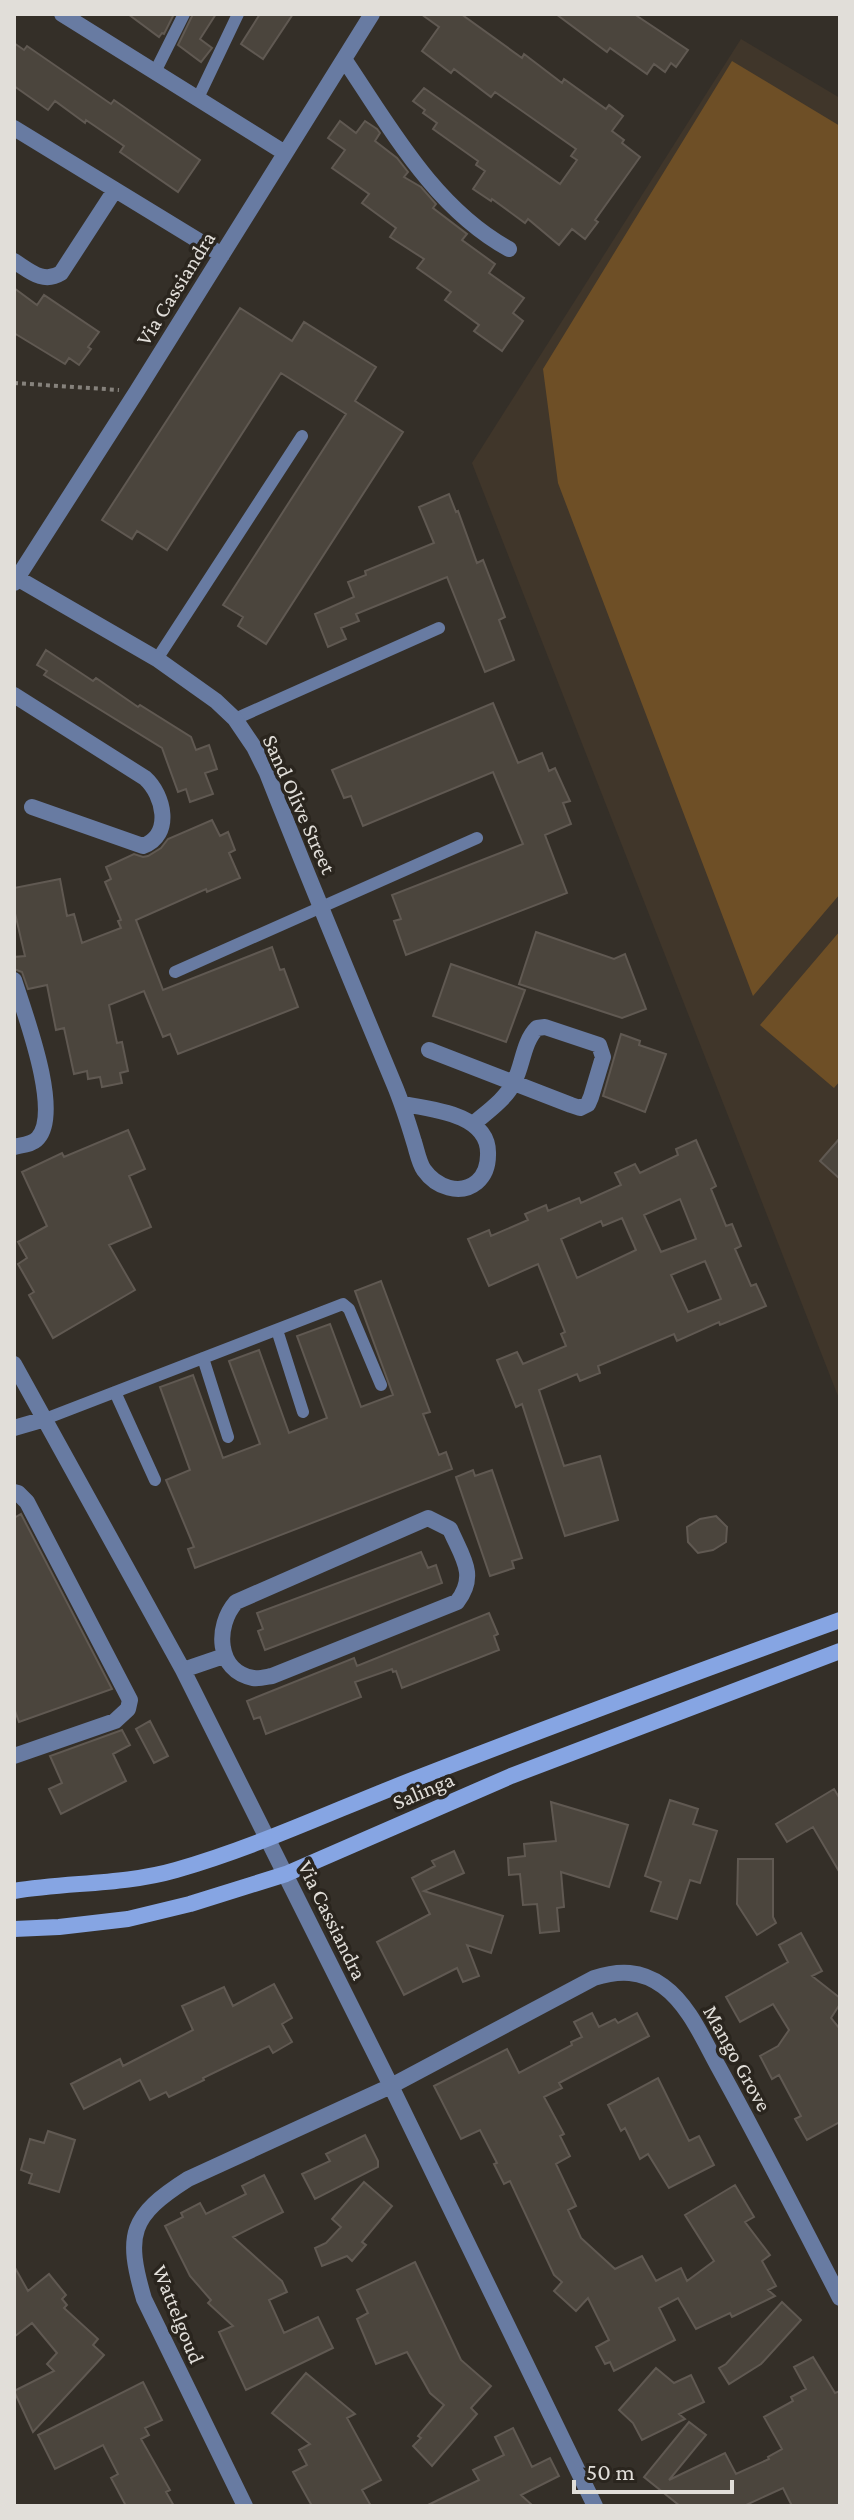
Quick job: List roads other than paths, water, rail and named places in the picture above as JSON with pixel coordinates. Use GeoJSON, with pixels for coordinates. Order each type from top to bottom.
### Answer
{"type":"FeatureCollection","features":[{"type":"Feature","properties":{"kind":"street"},"geometry":{"type":"LineString","coordinates":[[62,14],[285,153]]}},
{"type":"Feature","properties":{"kind":"street","name":"Via Cassiandra"},"geometry":{"type":"LineString","coordinates":[[16,580],[372,14]]}},
{"type":"Feature","properties":{"kind":"street"},"geometry":{"type":"LineString","coordinates":[[344,59],[404,148],[445,199],[488,238],[509,249]]}},
{"type":"Feature","properties":{"kind":"street"},"geometry":{"type":"LineString","coordinates":[[14,128],[222,255]]}},
{"type":"Feature","properties":{"kind":"street"},"geometry":{"type":"LineString","coordinates":[[14,261],[43,279],[61,273],[115,190]]}},
{"type":"Feature","properties":{"kind":"street","name":"Sand Olive Street"},"geometry":{"type":"LineString","coordinates":[[16,580],[157,659],[194,684],[235,719],[267,773],[402,1104],[422,1168],[435,1182],[465,1189],[477,1182],[485,1172],[488,1147],[473,1124]]}},
{"type":"Feature","properties":{"kind":"street"},"geometry":{"type":"LineString","coordinates":[[14,695],[145,778],[156,791],[163,821],[156,837],[143,846],[32,807]]}},
{"type":"Feature","properties":{"kind":"street"},"geometry":{"type":"LineString","coordinates":[[14,980],[39,1058],[47,1110],[37,1139],[14,1147]]}},
{"type":"Feature","properties":{"kind":"street"},"geometry":{"type":"LineString","coordinates":[[402,1104],[456,1115],[473,1124],[514,1083],[529,1039],[537,1028],[545,1027],[595,1042],[603,1057],[591,1097],[584,1107],[571,1105],[514,1083],[429,1050]]}},
{"type":"Feature","properties":{"kind":"street","name":"Via Cassiandra"},"geometry":{"type":"LineString","coordinates":[[14,1364],[183,1670],[269,1838],[595,2506]]}},
{"type":"Feature","properties":{"kind":"street"},"geometry":{"type":"LineString","coordinates":[[14,1428],[45,1419]]}},
{"type":"Feature","properties":{"kind":"street"},"geometry":{"type":"LineString","coordinates":[[14,1492],[27,1502],[130,1700],[128,1709],[115,1721],[14,1756]]}},
{"type":"Feature","properties":{"kind":"street"},"geometry":{"type":"LineString","coordinates":[[428,1518],[450,1529],[469,1573],[466,1590],[457,1602],[272,1676],[254,1678],[239,1672],[224,1656],[221,1630],[227,1613],[236,1602],[428,1518]]}},
{"type":"Feature","properties":{"kind":"street","name":"Salinga"},"geometry":{"type":"LineString","coordinates":[[14,1891],[126,1880],[174,1871],[269,1838],[554,1725],[840,1620]]}},
{"type":"Feature","properties":{"kind":"street","name":"Salinga"},"geometry":{"type":"LineString","coordinates":[[14,1929],[128,1919],[190,1904],[286,1874],[511,1776],[840,1651]]}},
{"type":"Feature","properties":{"kind":"street"},"geometry":{"type":"LineString","coordinates":[[183,1670],[224,1656]]}},
{"type":"Feature","properties":{"kind":"street","name":"Mango Grove"},"geometry":{"type":"LineString","coordinates":[[391,2086],[594,1978],[615,1972],[647,1977],[665,1987],[685,2008],[840,2298]]}},
{"type":"Feature","properties":{"kind":"street","name":"Wattelgoud"},"geometry":{"type":"LineString","coordinates":[[245,2506],[144,2299],[136,2270],[133,2240],[142,2219],[160,2196],[188,2179],[391,2086]]}},
{"type":"Feature","properties":{"kind":"lane"},"geometry":{"type":"LineString","coordinates":[[155,72],[184,14]]}},
{"type":"Feature","properties":{"kind":"lane"},"geometry":{"type":"LineString","coordinates":[[198,98],[238,14]]}},
{"type":"Feature","properties":{"kind":"lane"},"geometry":{"type":"LineString","coordinates":[[157,659],[302,436]]}},
{"type":"Feature","properties":{"kind":"lane"},"geometry":{"type":"LineString","coordinates":[[235,719],[439,628]]}},
{"type":"Feature","properties":{"kind":"lane"},"geometry":{"type":"LineString","coordinates":[[175,972],[477,838]]}},
{"type":"Feature","properties":{"kind":"lane"},"geometry":{"type":"LineString","coordinates":[[45,1419],[343,1304],[381,1385]]}},
{"type":"Feature","properties":{"kind":"lane"},"geometry":{"type":"LineString","coordinates":[[277,1330],[303,1412]]}},
{"type":"Feature","properties":{"kind":"lane"},"geometry":{"type":"LineString","coordinates":[[203,1358],[228,1437]]}},
{"type":"Feature","properties":{"kind":"lane"},"geometry":{"type":"LineString","coordinates":[[115,1392],[155,1480]]}}]}
